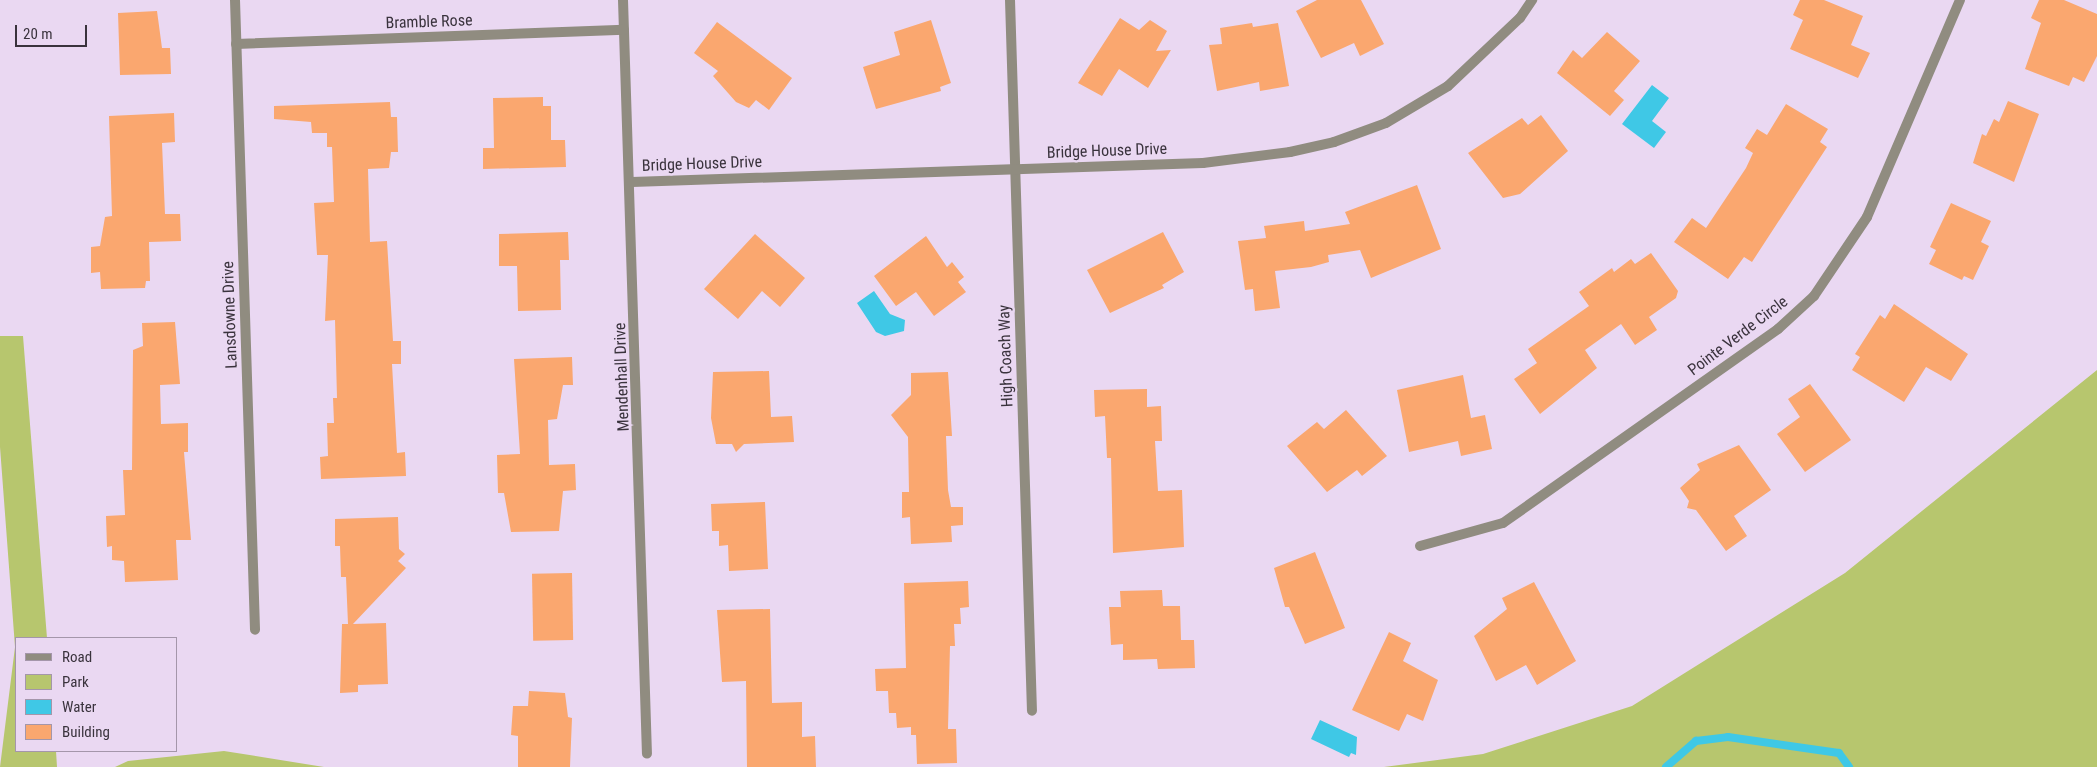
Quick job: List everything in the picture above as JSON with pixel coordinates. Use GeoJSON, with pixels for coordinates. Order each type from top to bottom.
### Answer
{"type":"FeatureCollection","features":[{"type":"Feature","properties":{"kind":"street","name":"Lansdowne Drive"},"geometry":{"type":"LineString","coordinates":[[235,0],[255,630]]}},
{"type":"Feature","properties":{"kind":"street","name":"Mendenhall Drive"},"geometry":{"type":"LineString","coordinates":[[623,0],[632,182],[647,754]]}},
{"type":"Feature","properties":{"kind":"street","name":"High Coach Way"},"geometry":{"type":"LineString","coordinates":[[1010,0],[1032,711]]}},
{"type":"Feature","properties":{"kind":"street","name":"Bridge House Drive"},"geometry":{"type":"LineString","coordinates":[[632,182],[1203,163],[1334,142],[1386,122],[1448,86],[1520,18],[1532,0]]}},
{"type":"Feature","properties":{"kind":"street","name":"Pointe Verde Circle"},"geometry":{"type":"LineString","coordinates":[[1420,546],[1503,523],[1778,329],[1814,296],[1867,217],[1960,0]]}},
{"type":"Feature","properties":{"kind":"street","name":"Bramble Rose"},"geometry":{"type":"LineString","coordinates":[[236,44],[624,30]]}},
{"type":"Feature","properties":{"kind":"green space"},"geometry":{"type":"Polygon","coordinates":[[[0,336],[23,336],[47,637],[15,637],[15,647],[0,447],[0,336]]]}},
{"type":"Feature","properties":{"kind":"green space"},"geometry":{"type":"Polygon","coordinates":[[[2097,370],[2097,767],[1384,767],[1483,754],[1632,706],[1845,573],[2097,370]]]}},
{"type":"Feature","properties":{"kind":"green space"},"geometry":{"type":"Polygon","coordinates":[[[15,647],[15,752],[56,752],[57,767],[0,767],[15,647]]]}},
{"type":"Feature","properties":{"kind":"green space"},"geometry":{"type":"Polygon","coordinates":[[[224,751],[324,767],[115,767],[128,761],[224,751]]]}},
{"type":"Feature","properties":{"kind":"water"},"geometry":{"type":"Polygon","coordinates":[[[1652,85],[1669,98],[1652,121],[1666,132],[1654,148],[1622,124],[1652,85]]]}},
{"type":"Feature","properties":{"kind":"water"},"geometry":{"type":"Polygon","coordinates":[[[874,291],[890,314],[905,320],[904,331],[885,336],[876,332],[857,303],[874,291]]]}},
{"type":"Feature","properties":{"kind":"water"},"geometry":{"type":"Polygon","coordinates":[[[1320,720],[1357,737],[1356,755],[1351,753],[1349,757],[1311,739],[1320,720]]]}},
{"type":"Feature","properties":{"kind":"building"},"geometry":{"type":"Polygon","coordinates":[[[1317,0],[1361,0],[1384,44],[1360,56],[1354,43],[1321,58],[1296,11],[1317,0]]]}},
{"type":"Feature","properties":{"kind":"building"},"geometry":{"type":"Polygon","coordinates":[[[1800,0],[1824,0],[1863,16],[1851,45],[1870,53],[1858,78],[1790,49],[1803,20],[1793,15],[1800,0]]]}},
{"type":"Feature","properties":{"kind":"building"},"geometry":{"type":"Polygon","coordinates":[[[2039,0],[2064,0],[2097,14],[2097,56],[2084,82],[2073,77],[2069,86],[2025,69],[2041,23],[2031,18],[2039,0]]]}},
{"type":"Feature","properties":{"kind":"building"},"geometry":{"type":"Polygon","coordinates":[[[157,11],[162,48],[170,48],[171,74],[120,75],[118,13],[157,11]]]}},
{"type":"Feature","properties":{"kind":"building"},"geometry":{"type":"Polygon","coordinates":[[[1120,18],[1139,30],[1150,20],[1167,31],[1156,51],[1171,50],[1148,88],[1119,69],[1102,96],[1078,83],[1120,18]]]}},
{"type":"Feature","properties":{"kind":"building"},"geometry":{"type":"Polygon","coordinates":[[[931,20],[951,83],[940,87],[941,91],[876,109],[863,67],[900,55],[894,32],[931,20]]]}},
{"type":"Feature","properties":{"kind":"building"},"geometry":{"type":"Polygon","coordinates":[[[717,22],[792,78],[769,110],[756,100],[749,108],[736,102],[713,76],[718,71],[694,53],[717,22]]]}},
{"type":"Feature","properties":{"kind":"building"},"geometry":{"type":"Polygon","coordinates":[[[1252,23],[1253,27],[1278,23],[1289,86],[1260,91],[1259,82],[1217,91],[1209,45],[1222,44],[1220,28],[1252,23]]]}},
{"type":"Feature","properties":{"kind":"building"},"geometry":{"type":"Polygon","coordinates":[[[1607,32],[1640,61],[1614,91],[1624,100],[1610,116],[1557,73],[1573,50],[1582,58],[1607,32]]]}},
{"type":"Feature","properties":{"kind":"building"},"geometry":{"type":"Polygon","coordinates":[[[543,97],[543,106],[551,106],[551,140],[565,140],[566,167],[483,169],[483,148],[494,148],[493,98],[543,97]]]}},
{"type":"Feature","properties":{"kind":"building"},"geometry":{"type":"Polygon","coordinates":[[[2008,101],[2039,114],[2014,182],[1973,163],[1982,134],[1986,136],[1994,119],[1999,122],[2008,101]]]}},
{"type":"Feature","properties":{"kind":"building"},"geometry":{"type":"Polygon","coordinates":[[[390,102],[391,117],[397,117],[398,152],[391,152],[389,168],[368,169],[370,242],[387,241],[393,341],[401,341],[401,364],[392,364],[397,453],[405,452],[406,476],[321,479],[320,457],[328,456],[327,423],[334,423],[333,398],[337,398],[335,320],[325,321],[328,255],[317,255],[314,203],[334,202],[332,147],[327,147],[327,133],[312,133],[311,122],[274,119],[274,106],[390,102]]]}},
{"type":"Feature","properties":{"kind":"building"},"geometry":{"type":"Polygon","coordinates":[[[1786,104],[1828,129],[1820,142],[1827,147],[1752,262],[1744,257],[1728,279],[1674,242],[1692,218],[1706,228],[1746,168],[1753,153],[1745,148],[1757,129],[1767,135],[1786,104]]]}},
{"type":"Feature","properties":{"kind":"building"},"geometry":{"type":"Polygon","coordinates":[[[174,113],[175,142],[162,143],[165,214],[180,214],[181,241],[149,242],[150,281],[146,281],[145,288],[101,289],[100,272],[91,273],[91,247],[100,246],[105,217],[112,216],[109,116],[174,113]]]}},
{"type":"Feature","properties":{"kind":"building"},"geometry":{"type":"Polygon","coordinates":[[[1541,115],[1568,151],[1520,194],[1503,198],[1468,153],[1522,118],[1528,125],[1541,115]]]}},
{"type":"Feature","properties":{"kind":"building"},"geometry":{"type":"Polygon","coordinates":[[[1417,185],[1441,249],[1371,278],[1360,250],[1328,255],[1329,262],[1311,267],[1275,271],[1280,308],[1255,311],[1253,289],[1245,290],[1238,241],[1266,238],[1264,226],[1304,221],[1305,231],[1350,224],[1345,212],[1417,185]]]}},
{"type":"Feature","properties":{"kind":"building"},"geometry":{"type":"Polygon","coordinates":[[[1951,203],[1991,221],[1981,242],[1989,246],[1973,280],[1964,276],[1962,280],[1929,264],[1936,250],[1930,247],[1951,203]]]}},
{"type":"Feature","properties":{"kind":"building"},"geometry":{"type":"Polygon","coordinates":[[[568,232],[569,260],[560,260],[561,310],[518,311],[517,266],[499,266],[499,234],[568,232]]]}},
{"type":"Feature","properties":{"kind":"building"},"geometry":{"type":"Polygon","coordinates":[[[1163,232],[1184,272],[1162,285],[1164,288],[1110,313],[1087,270],[1163,232]]]}},
{"type":"Feature","properties":{"kind":"building"},"geometry":{"type":"Polygon","coordinates":[[[755,234],[805,278],[780,307],[762,291],[738,319],[704,289],[755,234]]]}},
{"type":"Feature","properties":{"kind":"building"},"geometry":{"type":"Polygon","coordinates":[[[926,236],[947,267],[952,262],[964,277],[958,282],[966,292],[934,316],[916,292],[896,306],[874,276],[926,236]]]}},
{"type":"Feature","properties":{"kind":"building"},"geometry":{"type":"Polygon","coordinates":[[[1651,253],[1678,291],[1676,298],[1649,317],[1657,330],[1635,345],[1621,324],[1585,350],[1597,368],[1540,414],[1514,379],[1537,363],[1528,349],[1589,306],[1579,292],[1612,268],[1614,272],[1631,259],[1635,264],[1651,253]]]}},
{"type":"Feature","properties":{"kind":"building"},"geometry":{"type":"Polygon","coordinates":[[[1894,304],[1968,354],[1951,381],[1926,367],[1904,402],[1852,370],[1860,357],[1855,354],[1880,315],[1885,319],[1894,304]]]}},
{"type":"Feature","properties":{"kind":"building"},"geometry":{"type":"Polygon","coordinates":[[[175,322],[180,384],[160,385],[161,424],[188,423],[188,452],[184,452],[191,540],[176,540],[178,580],[125,582],[124,561],[112,560],[112,546],[107,547],[106,516],[125,515],[123,470],[132,470],[133,350],[143,346],[142,323],[175,322]]]}},
{"type":"Feature","properties":{"kind":"building"},"geometry":{"type":"Polygon","coordinates":[[[572,357],[573,385],[563,385],[557,419],[548,420],[549,465],[575,464],[576,490],[563,491],[559,531],[511,532],[504,493],[498,493],[497,455],[520,454],[514,359],[572,357]]]}},
{"type":"Feature","properties":{"kind":"building"},"geometry":{"type":"Polygon","coordinates":[[[769,371],[771,417],[792,416],[794,442],[744,444],[736,452],[732,444],[716,444],[711,418],[713,372],[769,371]]]}},
{"type":"Feature","properties":{"kind":"building"},"geometry":{"type":"Polygon","coordinates":[[[948,372],[952,436],[946,436],[948,490],[951,507],[963,507],[963,525],[951,526],[952,542],[911,544],[910,517],[902,518],[902,492],[909,492],[908,437],[891,415],[911,395],[911,373],[948,372]]]}},
{"type":"Feature","properties":{"kind":"building"},"geometry":{"type":"Polygon","coordinates":[[[1463,375],[1471,418],[1485,415],[1492,449],[1461,456],[1458,441],[1409,452],[1397,390],[1463,375]]]}},
{"type":"Feature","properties":{"kind":"building"},"geometry":{"type":"Polygon","coordinates":[[[1810,384],[1851,440],[1805,472],[1777,434],[1800,417],[1788,399],[1810,384]]]}},
{"type":"Feature","properties":{"kind":"building"},"geometry":{"type":"Polygon","coordinates":[[[1147,389],[1147,407],[1161,406],[1162,441],[1155,441],[1158,491],[1182,490],[1184,547],[1113,553],[1111,458],[1107,458],[1105,416],[1095,417],[1094,390],[1147,389]]]}},
{"type":"Feature","properties":{"kind":"building"},"geometry":{"type":"Polygon","coordinates":[[[1346,410],[1387,456],[1362,476],[1357,470],[1327,492],[1287,446],[1317,422],[1324,429],[1346,410]]]}},
{"type":"Feature","properties":{"kind":"building"},"geometry":{"type":"Polygon","coordinates":[[[1739,445],[1771,490],[1734,516],[1747,536],[1726,551],[1696,510],[1687,508],[1689,501],[1680,488],[1700,470],[1697,464],[1739,445]]]}},
{"type":"Feature","properties":{"kind":"building"},"geometry":{"type":"Polygon","coordinates":[[[765,502],[768,569],[729,571],[728,545],[719,546],[719,531],[712,531],[711,504],[765,502]]]}},
{"type":"Feature","properties":{"kind":"building"},"geometry":{"type":"Polygon","coordinates":[[[398,517],[399,549],[405,554],[398,561],[406,568],[353,624],[386,623],[388,684],[358,685],[358,692],[340,693],[342,624],[348,624],[346,577],[341,577],[340,546],[335,546],[335,519],[398,517]]]}},
{"type":"Feature","properties":{"kind":"building"},"geometry":{"type":"Polygon","coordinates":[[[1315,552],[1345,628],[1305,644],[1289,607],[1285,607],[1274,568],[1315,552]]]}},
{"type":"Feature","properties":{"kind":"building"},"geometry":{"type":"Polygon","coordinates":[[[572,573],[573,640],[533,641],[532,574],[572,573]]]}},
{"type":"Feature","properties":{"kind":"building"},"geometry":{"type":"Polygon","coordinates":[[[968,581],[969,607],[960,608],[961,624],[954,624],[955,646],[950,646],[948,729],[956,729],[957,763],[917,764],[916,735],[911,735],[911,727],[897,728],[896,713],[889,713],[888,691],[876,691],[875,669],[906,668],[904,583],[968,581]]]}},
{"type":"Feature","properties":{"kind":"building"},"geometry":{"type":"Polygon","coordinates":[[[1534,582],[1576,661],[1537,685],[1526,665],[1496,681],[1474,636],[1507,609],[1502,598],[1534,582]]]}},
{"type":"Feature","properties":{"kind":"building"},"geometry":{"type":"Polygon","coordinates":[[[1162,590],[1163,606],[1180,606],[1181,640],[1194,640],[1195,668],[1158,669],[1157,659],[1123,660],[1123,644],[1111,645],[1109,607],[1121,607],[1120,591],[1162,590]]]}},
{"type":"Feature","properties":{"kind":"building"},"geometry":{"type":"Polygon","coordinates":[[[770,609],[772,703],[802,702],[802,737],[815,736],[816,767],[747,767],[746,681],[722,682],[717,610],[770,609]]]}},
{"type":"Feature","properties":{"kind":"building"},"geometry":{"type":"Polygon","coordinates":[[[1389,632],[1411,643],[1403,661],[1438,680],[1423,721],[1407,714],[1399,731],[1352,710],[1389,632]]]}},
{"type":"Feature","properties":{"kind":"building"},"geometry":{"type":"Polygon","coordinates":[[[529,691],[565,693],[568,717],[572,718],[570,767],[518,767],[518,736],[511,735],[513,706],[528,706],[529,691]]]}},
{"type":"Feature","properties":{"kind":"waterway"},"geometry":{"type":"LineString","coordinates":[[1666,767],[1696,741],[1728,737],[1839,753],[1849,767]]}}]}
